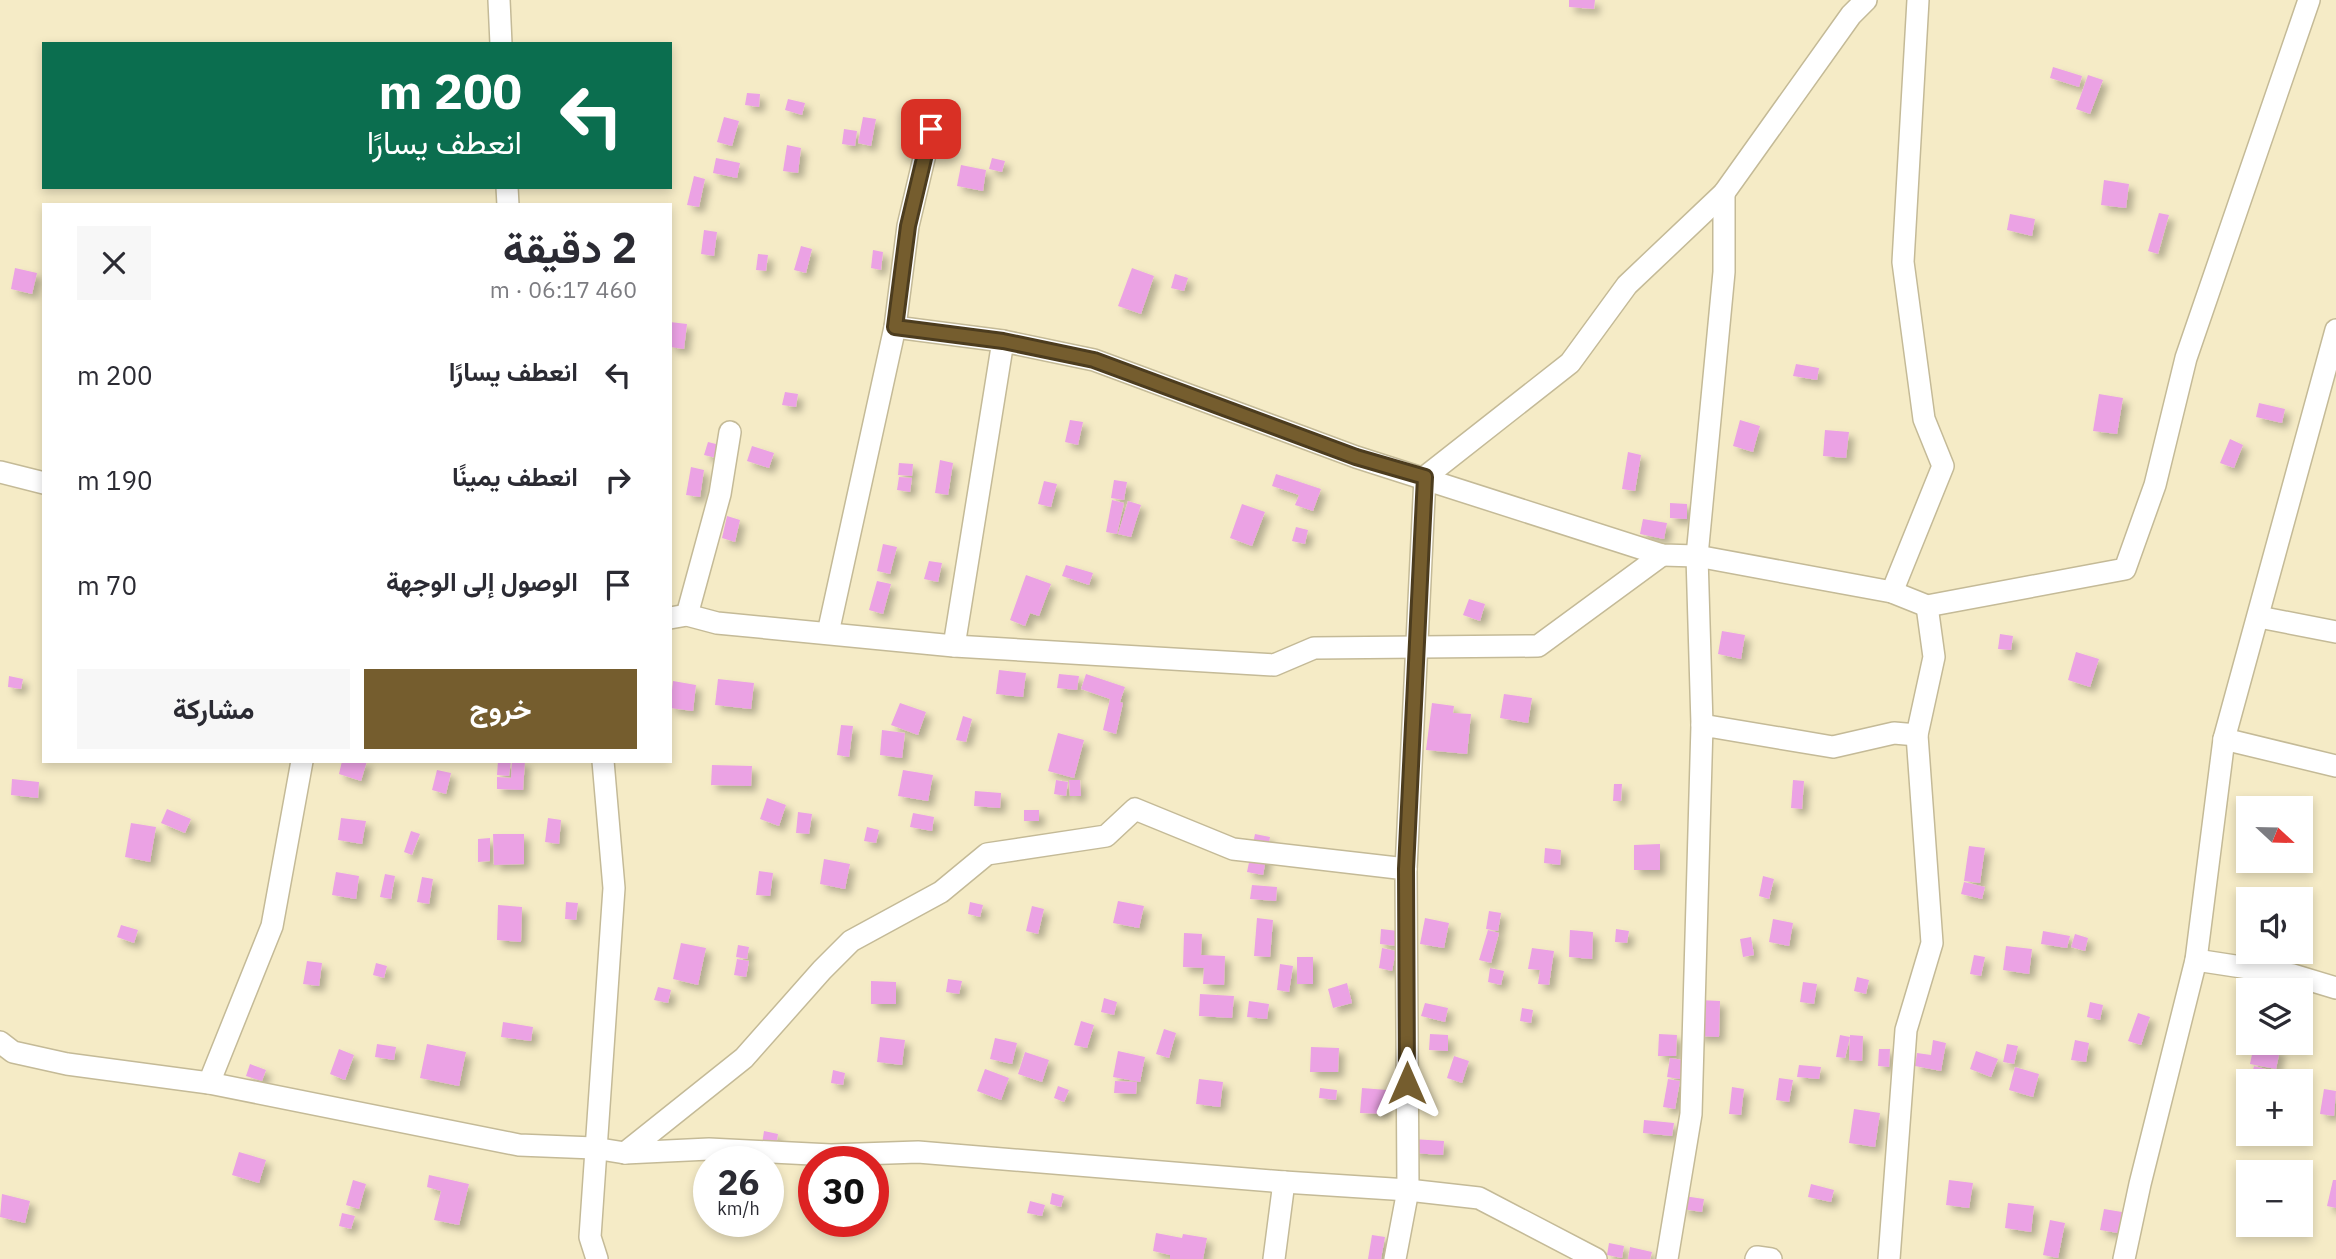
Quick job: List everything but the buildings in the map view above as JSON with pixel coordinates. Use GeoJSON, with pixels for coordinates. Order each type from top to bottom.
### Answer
{"type":"FeatureCollection","features":[{"type":"Feature","properties":{"kind":"street"},"geometry":{"type":"LineString","coordinates":[[499,0],[501,42]]}},
{"type":"Feature","properties":{"kind":"street"},"geometry":{"type":"LineString","coordinates":[[1395,1259],[1408,1190],[1406,869],[1425,477],[1570,363],[1627,285],[1724,193],[1851,15],[1866,0]]}},
{"type":"Feature","properties":{"kind":"street"},"geometry":{"type":"LineString","coordinates":[[1892,592],[1943,466],[1924,419],[1903,262],[1918,0]]}},
{"type":"Feature","properties":{"kind":"street"},"geometry":{"type":"LineString","coordinates":[[895,327],[1003,341],[1094,360],[1356,457],[1662,555],[1697,556],[1892,592],[1927,606],[2125,569],[2155,485],[2186,358],[2309,0]]}},
{"type":"Feature","properties":{"kind":"street"},"geometry":{"type":"LineString","coordinates":[[828,633],[895,327],[908,226],[931,129]]}},
{"type":"Feature","properties":{"kind":"street"},"geometry":{"type":"LineString","coordinates":[[1667,1259],[1691,1114],[1702,725],[1697,556],[1724,272],[1724,193]]}},
{"type":"Feature","properties":{"kind":"street"},"geometry":{"type":"LineString","coordinates":[[2124,1259],[2196,960],[2224,739],[2336,330]]}},
{"type":"Feature","properties":{"kind":"street"},"geometry":{"type":"LineString","coordinates":[[954,646],[1003,341]]}},
{"type":"Feature","properties":{"kind":"street"},"geometry":{"type":"LineString","coordinates":[[730,432],[720,494],[678,616],[717,624],[954,646],[1274,665],[1314,648],[1538,646],[1662,555]]}},
{"type":"Feature","properties":{"kind":"street"},"geometry":{"type":"LineString","coordinates":[[0,472],[42,482]]}},
{"type":"Feature","properties":{"kind":"street"},"geometry":{"type":"LineString","coordinates":[[1889,1259],[1906,1030],[1932,943],[1917,735],[1934,657],[1927,606]]}},
{"type":"Feature","properties":{"kind":"street"},"geometry":{"type":"LineString","coordinates":[[2259,617],[2336,632]]}},
{"type":"Feature","properties":{"kind":"street"},"geometry":{"type":"LineString","coordinates":[[1702,725],[1833,747],[1894,733],[1917,735]]}},
{"type":"Feature","properties":{"kind":"street"},"geometry":{"type":"LineString","coordinates":[[2224,739],[2336,766]]}},
{"type":"Feature","properties":{"kind":"street"},"geometry":{"type":"LineString","coordinates":[[209,1083],[272,926],[302,763]]}},
{"type":"Feature","properties":{"kind":"street"},"geometry":{"type":"LineString","coordinates":[[597,1259],[590,1237],[594,1148],[614,888],[603,763]]}},
{"type":"Feature","properties":{"kind":"street"},"geometry":{"type":"LineString","coordinates":[[625,1153],[744,1058],[851,941],[941,892],[987,854],[1106,836],[1135,809],[1233,849],[1406,869]]}},
{"type":"Feature","properties":{"kind":"street"},"geometry":{"type":"LineString","coordinates":[[2196,960],[2293,975],[2336,988]]}},
{"type":"Feature","properties":{"kind":"street"},"geometry":{"type":"LineString","coordinates":[[4,1051],[67,1064],[209,1083],[519,1145],[594,1148],[625,1153],[709,1149],[831,1155],[918,1152],[1408,1190],[1479,1198],[1585,1257]]}},
{"type":"Feature","properties":{"kind":"street"},"geometry":{"type":"LineString","coordinates":[[1274,1259],[1284,1182]]}},
{"type":"Feature","properties":{"kind":"street"},"geometry":{"type":"LineString","coordinates":[[1756,1259],[1771,1259]]}},
{"type":"Feature","properties":{"kind":"route"},"geometry":{"type":"LineString","coordinates":[[931,129],[908,226],[895,327],[1003,341],[1094,360],[1356,457],[1425,477],[1406,869],[1407,1083]]}}]}
